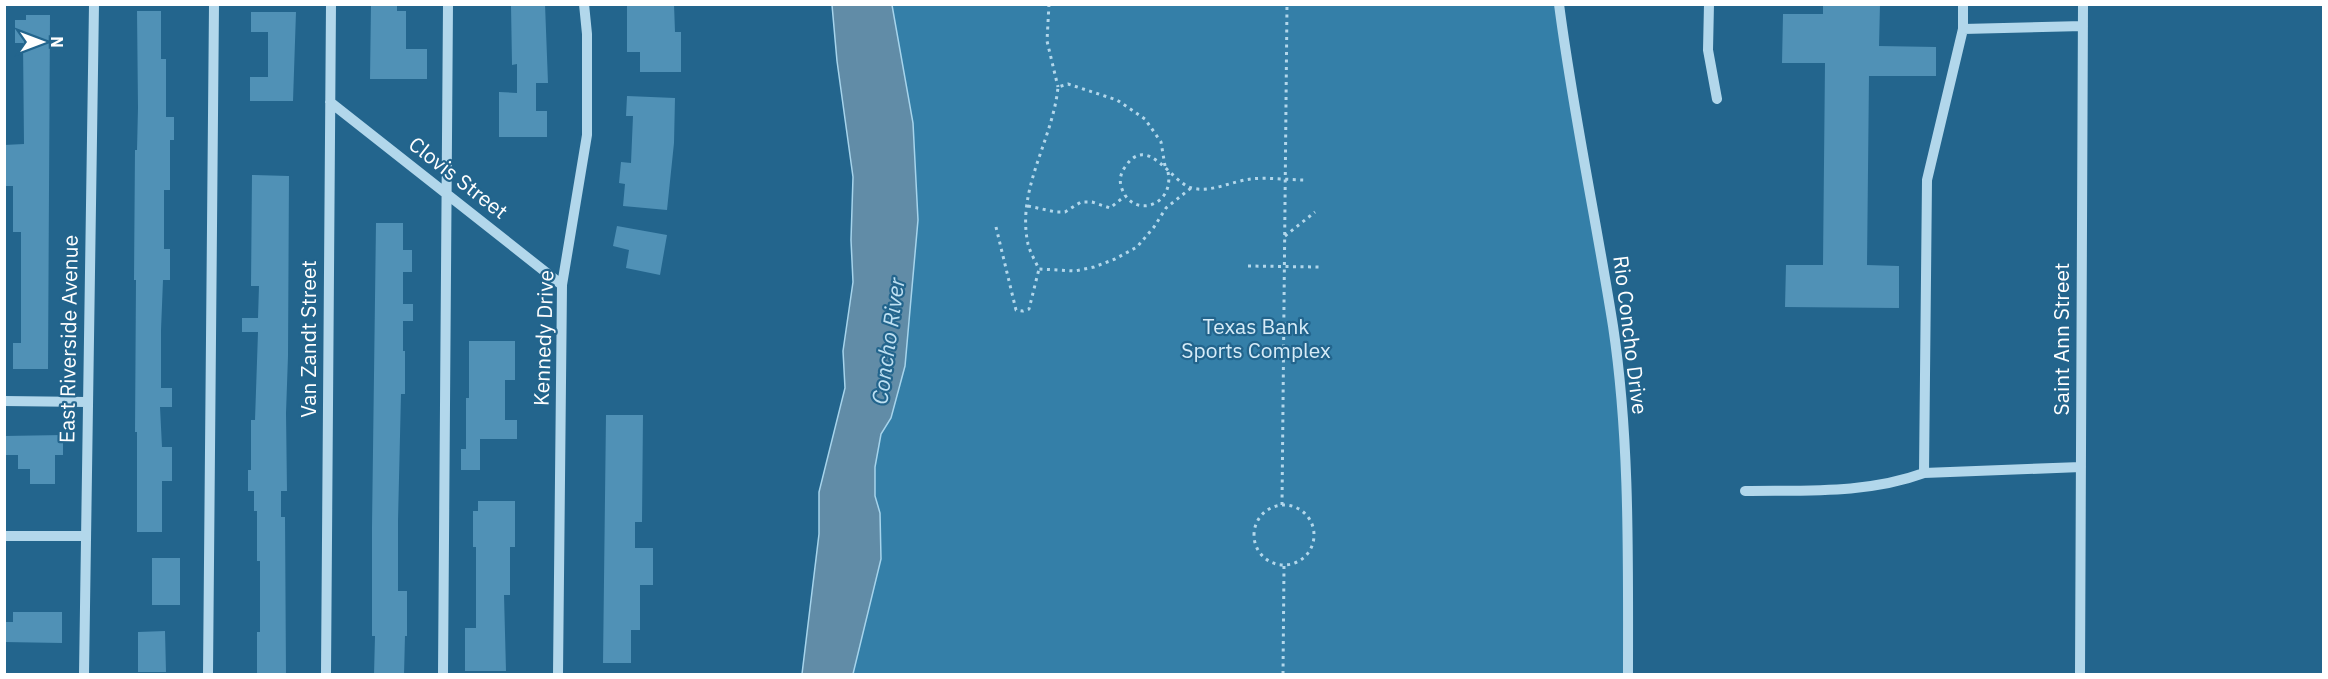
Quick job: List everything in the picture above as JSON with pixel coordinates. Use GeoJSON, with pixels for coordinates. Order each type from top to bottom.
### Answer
{"type":"FeatureCollection","features":[{"type":"Feature","properties":{"kind":"street","name":"East Riverside Avenue"},"geometry":{"type":"LineString","coordinates":[[84,675],[94,4]]}},
{"type":"Feature","properties":{"kind":"street"},"geometry":{"type":"LineString","coordinates":[[208,675],[214,4]]}},
{"type":"Feature","properties":{"kind":"street","name":"Van Zandt Street"},"geometry":{"type":"LineString","coordinates":[[326,675],[331,4]]}},
{"type":"Feature","properties":{"kind":"street"},"geometry":{"type":"LineString","coordinates":[[443,675],[448,4]]}},
{"type":"Feature","properties":{"kind":"street","name":"Kennedy Drive"},"geometry":{"type":"LineString","coordinates":[[558,675],[562,285],[587,135],[587,34],[584,4]]}},
{"type":"Feature","properties":{"kind":"street","name":"Rio Concho Drive"},"geometry":{"type":"LineString","coordinates":[[1559,4],[1570,89],[1613,328],[1625,460],[1628,675]]}},
{"type":"Feature","properties":{"kind":"street"},"geometry":{"type":"LineString","coordinates":[[1709,4],[1708,50],[1717,99]]}},
{"type":"Feature","properties":{"kind":"street"},"geometry":{"type":"LineString","coordinates":[[1924,473],[1927,180],[1963,29],[1963,4]]}},
{"type":"Feature","properties":{"kind":"street","name":"Saint Ann Street"},"geometry":{"type":"LineString","coordinates":[[2080,675],[2083,4]]}},
{"type":"Feature","properties":{"kind":"street"},"geometry":{"type":"LineString","coordinates":[[1963,29],[2083,26]]}},
{"type":"Feature","properties":{"kind":"street","name":"Clovis Street"},"geometry":{"type":"LineString","coordinates":[[330,102],[562,285]]}},
{"type":"Feature","properties":{"kind":"street"},"geometry":{"type":"LineString","coordinates":[[4,401],[87,402]]}},
{"type":"Feature","properties":{"kind":"street"},"geometry":{"type":"LineString","coordinates":[[1745,491],[1858,489],[1903,481],[1924,473],[2081,467]]}},
{"type":"Feature","properties":{"kind":"street"},"geometry":{"type":"LineString","coordinates":[[4,536],[85,536]]}},
{"type":"Feature","properties":{"kind":"path"},"geometry":{"type":"LineString","coordinates":[[996,227],[1016,309],[1023,311],[1029,309],[1039,269],[1028,246],[1026,226],[1028,206],[1034,172],[1056,106],[1058,87],[1047,41],[1049,4]]}},
{"type":"Feature","properties":{"kind":"path"},"geometry":{"type":"LineString","coordinates":[[1282,505],[1287,4]]}},
{"type":"Feature","properties":{"kind":"path"},"geometry":{"type":"LineString","coordinates":[[1058,87],[1068,84],[1117,100],[1145,119],[1161,142],[1165,166]]}},
{"type":"Feature","properties":{"kind":"path"},"geometry":{"type":"LineString","coordinates":[[1149,156],[1162,162],[1165,166],[1168,172],[1169,189],[1158,202],[1143,206],[1135,204],[1125,196],[1120,179],[1126,165],[1132,159],[1149,156]]}},
{"type":"Feature","properties":{"kind":"path"},"geometry":{"type":"LineString","coordinates":[[1168,172],[1191,188],[1207,188],[1251,179],[1306,180]]}},
{"type":"Feature","properties":{"kind":"path"},"geometry":{"type":"LineString","coordinates":[[1039,269],[1075,271],[1094,267],[1137,248],[1155,227],[1166,208],[1191,188]]}},
{"type":"Feature","properties":{"kind":"path"},"geometry":{"type":"LineString","coordinates":[[1028,206],[1065,212],[1081,202],[1092,202],[1110,208],[1125,196]]}},
{"type":"Feature","properties":{"kind":"path"},"geometry":{"type":"LineString","coordinates":[[1158,202],[1166,208]]}},
{"type":"Feature","properties":{"kind":"path"},"geometry":{"type":"LineString","coordinates":[[1285,236],[1315,212]]}},
{"type":"Feature","properties":{"kind":"path"},"geometry":{"type":"LineString","coordinates":[[1248,266],[1319,267]]}},
{"type":"Feature","properties":{"kind":"path"},"geometry":{"type":"LineString","coordinates":[[1282,505],[1292,506],[1309,518],[1314,538],[1305,557],[1284,565],[1276,564],[1259,552],[1254,536],[1261,516],[1269,509],[1282,505]]}},
{"type":"Feature","properties":{"kind":"path"},"geometry":{"type":"LineString","coordinates":[[1283,675],[1284,565]]}},
{"type":"Feature","properties":{"kind":"green space","name":"Texas Bank Sports Complex"},"geometry":{"type":"Polygon","coordinates":[[[871,5],[1559,5],[1613,328],[1625,460],[1628,674],[815,674],[836,604],[871,5]]]}},
{"type":"Feature","properties":{"kind":"water","name":"Concho River"},"geometry":{"type":"Polygon","coordinates":[[[832,5],[892,5],[913,123],[918,220],[905,366],[891,418],[881,434],[875,467],[875,496],[880,513],[881,559],[853,674],[802,674],[819,534],[819,492],[845,388],[843,351],[853,282],[851,240],[853,177],[837,61],[832,5]]]}},
{"type":"Feature","properties":{"kind":"building"},"geometry":{"type":"Polygon","coordinates":[[[371,4],[397,4],[397,11],[406,11],[406,49],[427,49],[427,79],[370,79],[371,4]]]}},
{"type":"Feature","properties":{"kind":"building"},"geometry":{"type":"Polygon","coordinates":[[[545,4],[548,83],[536,83],[536,111],[547,111],[547,137],[499,137],[499,92],[517,93],[517,64],[512,65],[511,5],[545,4]]]}},
{"type":"Feature","properties":{"kind":"building"},"geometry":{"type":"Polygon","coordinates":[[[627,4],[674,4],[675,32],[681,32],[681,72],[640,72],[640,52],[627,52],[627,4]]]}},
{"type":"Feature","properties":{"kind":"building"},"geometry":{"type":"Polygon","coordinates":[[[1823,4],[1880,4],[1879,46],[1936,47],[1936,76],[1869,76],[1867,265],[1899,266],[1899,308],[1785,307],[1786,265],[1823,265],[1825,63],[1782,63],[1783,14],[1823,14],[1823,4]]]}},
{"type":"Feature","properties":{"kind":"building"},"geometry":{"type":"Polygon","coordinates":[[[137,11],[161,11],[161,59],[166,59],[166,117],[174,117],[174,140],[170,140],[170,190],[164,190],[164,249],[170,249],[170,280],[163,280],[161,330],[161,388],[172,388],[172,407],[160,407],[162,447],[172,447],[172,481],[162,481],[162,532],[137,532],[136,280],[134,280],[135,150],[137,150],[138,108],[137,11]]]}},
{"type":"Feature","properties":{"kind":"building"},"geometry":{"type":"Polygon","coordinates":[[[251,12],[296,12],[293,101],[250,101],[250,77],[268,77],[268,32],[251,32],[251,12]]]}},
{"type":"Feature","properties":{"kind":"building"},"geometry":{"type":"Polygon","coordinates":[[[26,15],[50,15],[48,369],[13,369],[13,343],[21,343],[21,232],[13,232],[13,186],[4,186],[4,145],[24,144],[23,43],[15,43],[15,20],[26,20],[26,15]]]}},
{"type":"Feature","properties":{"kind":"building"},"geometry":{"type":"Polygon","coordinates":[[[627,96],[675,98],[674,143],[667,210],[623,206],[625,184],[619,183],[621,162],[631,163],[633,116],[626,116],[627,96]]]}},
{"type":"Feature","properties":{"kind":"building"},"geometry":{"type":"Polygon","coordinates":[[[252,175],[289,176],[287,491],[281,491],[281,517],[285,517],[286,675],[257,675],[257,632],[260,632],[260,561],[257,561],[257,511],[254,511],[254,491],[248,491],[248,470],[251,470],[251,420],[255,420],[258,332],[242,332],[242,318],[258,318],[259,286],[251,286],[252,175]]]}},
{"type":"Feature","properties":{"kind":"building"},"geometry":{"type":"Polygon","coordinates":[[[376,223],[403,223],[403,250],[412,250],[412,272],[403,272],[403,304],[413,304],[413,321],[403,321],[405,394],[401,394],[398,521],[398,591],[407,591],[404,675],[374,675],[372,527],[376,223]]]}},
{"type":"Feature","properties":{"kind":"building"},"geometry":{"type":"Polygon","coordinates":[[[617,226],[667,235],[660,275],[626,268],[629,250],[613,246],[617,226]]]}},
{"type":"Feature","properties":{"kind":"building"},"geometry":{"type":"Polygon","coordinates":[[[469,341],[515,341],[515,380],[505,380],[505,420],[517,420],[517,439],[480,439],[480,470],[461,470],[461,449],[466,449],[469,341]]]}},
{"type":"Feature","properties":{"kind":"building"},"geometry":{"type":"Polygon","coordinates":[[[606,415],[643,415],[642,522],[635,522],[635,548],[653,548],[653,585],[640,585],[640,630],[631,630],[631,663],[603,663],[606,415]]]}},
{"type":"Feature","properties":{"kind":"building"},"geometry":{"type":"Polygon","coordinates":[[[63,435],[63,455],[55,455],[55,484],[30,484],[30,469],[18,469],[18,455],[4,455],[4,436],[63,435]]]}},
{"type":"Feature","properties":{"kind":"building"},"geometry":{"type":"Polygon","coordinates":[[[478,501],[515,501],[515,547],[510,547],[510,595],[504,595],[506,671],[465,671],[465,628],[476,628],[476,547],[473,547],[473,511],[478,511],[478,501]]]}},
{"type":"Feature","properties":{"kind":"building"},"geometry":{"type":"Polygon","coordinates":[[[152,558],[180,558],[180,605],[152,605],[152,558]]]}},
{"type":"Feature","properties":{"kind":"building"},"geometry":{"type":"Polygon","coordinates":[[[13,612],[62,612],[62,643],[4,642],[4,622],[13,622],[13,612]]]}},
{"type":"Feature","properties":{"kind":"building"},"geometry":{"type":"Polygon","coordinates":[[[165,631],[166,672],[138,672],[138,632],[165,631]]]}}]}
